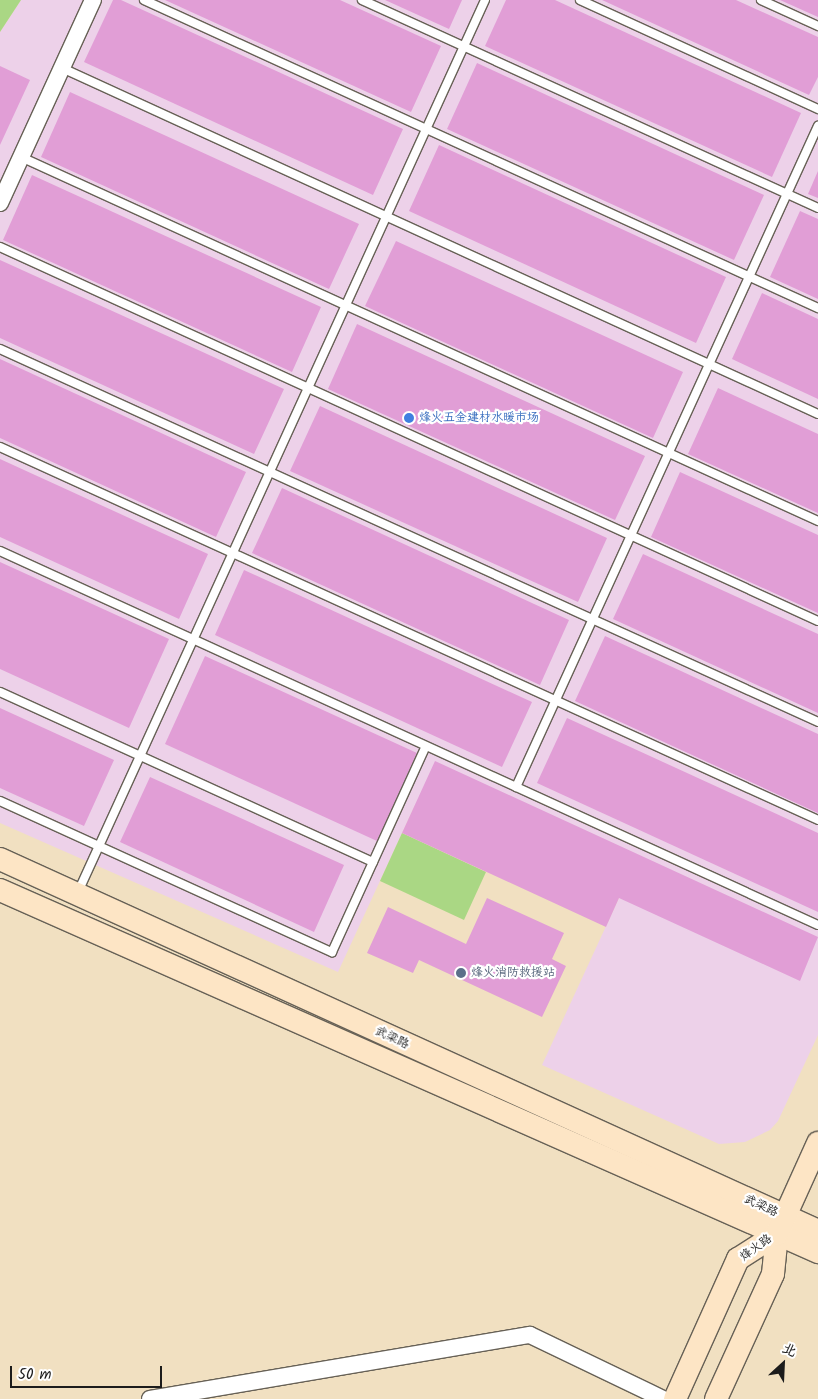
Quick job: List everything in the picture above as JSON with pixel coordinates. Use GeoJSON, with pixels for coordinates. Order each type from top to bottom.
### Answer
{"type":"FeatureCollection","features":[{"type":"Feature","properties":{"kind":"main road","name":"武梁路"},"geometry":{"type":"LineString","coordinates":[[0,859],[781,1225]]}},
{"type":"Feature","properties":{"kind":"main road","name":"武梁路"},"geometry":{"type":"LineString","coordinates":[[0,890],[781,1225]]}},
{"type":"Feature","properties":{"kind":"main road"},"geometry":{"type":"LineString","coordinates":[[781,1225],[818,1143]]}},
{"type":"Feature","properties":{"kind":"main road"},"geometry":{"type":"LineString","coordinates":[[781,1225],[818,1231]]}},
{"type":"Feature","properties":{"kind":"main road"},"geometry":{"type":"LineString","coordinates":[[781,1225],[818,1252]]}},
{"type":"Feature","properties":{"kind":"main road","name":"烽火路"},"geometry":{"type":"LineString","coordinates":[[676,1399],[738,1259],[781,1225]]}},
{"type":"Feature","properties":{"kind":"main road","name":"烽火路"},"geometry":{"type":"LineString","coordinates":[[716,1399],[773,1274],[781,1225]]}},
{"type":"Feature","properties":{"kind":"street"},"geometry":{"type":"LineString","coordinates":[[0,203],[93,0]]}},
{"type":"Feature","properties":{"kind":"street"},"geometry":{"type":"LineString","coordinates":[[150,1399],[530,1335],[663,1399]]}},
{"type":"Feature","properties":{"kind":"lane"},"geometry":{"type":"LineString","coordinates":[[144,0],[818,308]]}},
{"type":"Feature","properties":{"kind":"lane"},"geometry":{"type":"LineString","coordinates":[[362,0],[818,208]]}},
{"type":"Feature","properties":{"kind":"lane"},"geometry":{"type":"LineString","coordinates":[[77,894],[485,0]]}},
{"type":"Feature","properties":{"kind":"lane"},"geometry":{"type":"LineString","coordinates":[[580,0],[818,109]]}},
{"type":"Feature","properties":{"kind":"lane"},"geometry":{"type":"LineString","coordinates":[[761,0],[818,26]]}},
{"type":"Feature","properties":{"kind":"lane"},"geometry":{"type":"LineString","coordinates":[[62,68],[818,414]]}},
{"type":"Feature","properties":{"kind":"lane"},"geometry":{"type":"LineString","coordinates":[[516,787],[818,126]]}},
{"type":"Feature","properties":{"kind":"lane"},"geometry":{"type":"LineString","coordinates":[[21,157],[818,521]]}},
{"type":"Feature","properties":{"kind":"lane"},"geometry":{"type":"LineString","coordinates":[[0,247],[818,621]]}},
{"type":"Feature","properties":{"kind":"lane"},"geometry":{"type":"LineString","coordinates":[[0,349],[818,722]]}},
{"type":"Feature","properties":{"kind":"lane"},"geometry":{"type":"LineString","coordinates":[[0,447],[818,820]]}},
{"type":"Feature","properties":{"kind":"lane"},"geometry":{"type":"LineString","coordinates":[[0,551],[818,925]]}},
{"type":"Feature","properties":{"kind":"lane"},"geometry":{"type":"LineString","coordinates":[[0,692],[373,862]]}},
{"type":"Feature","properties":{"kind":"lane"},"geometry":{"type":"LineString","coordinates":[[0,801],[332,952],[426,746]]}},
{"type":"Feature","properties":{"kind":"shaded area","name":"烽火五金建材水暖市场"},"geometry":{"type":"Polygon","coordinates":[[[21,0],[818,0],[818,1035],[778,1121],[770,1130],[745,1142],[719,1144],[542,1065],[619,898],[415,805],[338,972],[0,823],[0,32],[21,0]]]}},
{"type":"Feature","properties":{"kind":"green space"},"geometry":{"type":"Polygon","coordinates":[[[0,0],[21,0],[0,32],[0,0]]]}},
{"type":"Feature","properties":{"kind":"green space"},"geometry":{"type":"Polygon","coordinates":[[[402,833],[486,872],[464,920],[380,881],[402,833]]]}},
{"type":"Feature","properties":{"kind":"building"},"geometry":{"type":"Polygon","coordinates":[[[113,0],[121,0],[403,129],[373,195],[84,62],[113,0]]]}},
{"type":"Feature","properties":{"kind":"building"},"geometry":{"type":"Polygon","coordinates":[[[165,0],[340,0],[441,46],[411,112],[165,0]]]}},
{"type":"Feature","properties":{"kind":"building"},"geometry":{"type":"Polygon","coordinates":[[[385,0],[462,0],[449,29],[385,0]]]}},
{"type":"Feature","properties":{"kind":"building"},"geometry":{"type":"Polygon","coordinates":[[[506,0],[555,0],[801,113],[772,177],[485,46],[506,0]]]}},
{"type":"Feature","properties":{"kind":"building"},"geometry":{"type":"Polygon","coordinates":[[[602,0],[736,0],[818,37],[818,77],[809,95],[602,0]]]}},
{"type":"Feature","properties":{"kind":"building"},"geometry":{"type":"Polygon","coordinates":[[[780,0],[818,0],[818,17],[780,0]]]}},
{"type":"Feature","properties":{"kind":"building"},"geometry":{"type":"Polygon","coordinates":[[[477,63],[764,195],[734,260],[447,129],[477,63]]]}},
{"type":"Feature","properties":{"kind":"building"},"geometry":{"type":"Polygon","coordinates":[[[0,66],[30,80],[0,145],[0,66]]]}},
{"type":"Feature","properties":{"kind":"building"},"geometry":{"type":"Polygon","coordinates":[[[70,92],[359,224],[329,289],[41,157],[70,92]]]}},
{"type":"Feature","properties":{"kind":"building"},"geometry":{"type":"Polygon","coordinates":[[[439,145],[726,277],[696,343],[409,211],[439,145]]]}},
{"type":"Feature","properties":{"kind":"building"},"geometry":{"type":"Polygon","coordinates":[[[818,171],[818,198],[808,194],[818,171]]]}},
{"type":"Feature","properties":{"kind":"building"},"geometry":{"type":"Polygon","coordinates":[[[32,175],[321,307],[292,372],[3,240],[32,175]]]}},
{"type":"Feature","properties":{"kind":"building"},"geometry":{"type":"Polygon","coordinates":[[[800,211],[818,219],[818,299],[770,277],[800,211]]]}},
{"type":"Feature","properties":{"kind":"building"},"geometry":{"type":"Polygon","coordinates":[[[396,241],[683,372],[653,438],[365,306],[396,241]]]}},
{"type":"Feature","properties":{"kind":"building"},"geometry":{"type":"Polygon","coordinates":[[[0,260],[284,389],[254,454],[0,338],[0,260]]]}},
{"type":"Feature","properties":{"kind":"building"},"geometry":{"type":"Polygon","coordinates":[[[762,293],[818,319],[818,399],[732,359],[762,293]]]}},
{"type":"Feature","properties":{"kind":"building"},"geometry":{"type":"Polygon","coordinates":[[[357,324],[645,456],[615,520],[328,389],[357,324]]]}},
{"type":"Feature","properties":{"kind":"building"},"geometry":{"type":"Polygon","coordinates":[[[0,359],[246,472],[216,537],[0,438],[0,359]]]}},
{"type":"Feature","properties":{"kind":"building"},"geometry":{"type":"Polygon","coordinates":[[[718,388],[818,434],[818,513],[688,454],[718,388]]]}},
{"type":"Feature","properties":{"kind":"building"},"geometry":{"type":"Polygon","coordinates":[[[320,406],[607,538],[578,602],[290,471],[320,406]]]}},
{"type":"Feature","properties":{"kind":"building"},"geometry":{"type":"Polygon","coordinates":[[[0,459],[208,554],[179,619],[0,537],[0,459]]]}},
{"type":"Feature","properties":{"kind":"building"},"geometry":{"type":"Polygon","coordinates":[[[680,472],[818,535],[818,613],[651,537],[680,472]]]}},
{"type":"Feature","properties":{"kind":"building"},"geometry":{"type":"Polygon","coordinates":[[[282,488],[569,620],[540,685],[252,553],[282,488]]]}},
{"type":"Feature","properties":{"kind":"building"},"geometry":{"type":"Polygon","coordinates":[[[643,554],[818,634],[818,713],[613,619],[643,554]]]}},
{"type":"Feature","properties":{"kind":"building"},"geometry":{"type":"Polygon","coordinates":[[[0,562],[169,639],[129,728],[0,669],[0,562]]]}},
{"type":"Feature","properties":{"kind":"building"},"geometry":{"type":"Polygon","coordinates":[[[244,570],[532,702],[502,767],[215,635],[244,570]]]}},
{"type":"Feature","properties":{"kind":"building"},"geometry":{"type":"Polygon","coordinates":[[[605,636],[818,734],[818,813],[575,701],[605,636]]]}},
{"type":"Feature","properties":{"kind":"building"},"geometry":{"type":"Polygon","coordinates":[[[205,656],[417,753],[377,841],[165,744],[205,656]]]}},
{"type":"Feature","properties":{"kind":"building"},"geometry":{"type":"Polygon","coordinates":[[[0,708],[114,760],[84,826],[0,788],[0,708]]]}},
{"type":"Feature","properties":{"kind":"building"},"geometry":{"type":"Polygon","coordinates":[[[567,718],[818,833],[818,912],[537,783],[567,718]]]}},
{"type":"Feature","properties":{"kind":"building"},"geometry":{"type":"Polygon","coordinates":[[[435,761],[818,937],[800,981],[619,898],[606,927],[402,833],[435,761]]]}},
{"type":"Feature","properties":{"kind":"building"},"geometry":{"type":"Polygon","coordinates":[[[150,777],[344,865],[314,932],[120,842],[150,777]]]}},
{"type":"Feature","properties":{"kind":"building"},"geometry":{"type":"Polygon","coordinates":[[[487,898],[564,933],[552,959],[566,966],[542,1017],[419,960],[413,973],[367,953],[388,907],[466,944],[487,898]]]}},
{"type":"Feature","properties":{"kind":"place","name":"烽火五金建材水暖市场"},"geometry":{"type":"Point","coordinates":[409,418]}},
{"type":"Feature","properties":{"kind":"place","name":"烽火消防救援站"},"geometry":{"type":"Point","coordinates":[461,973]}}]}
